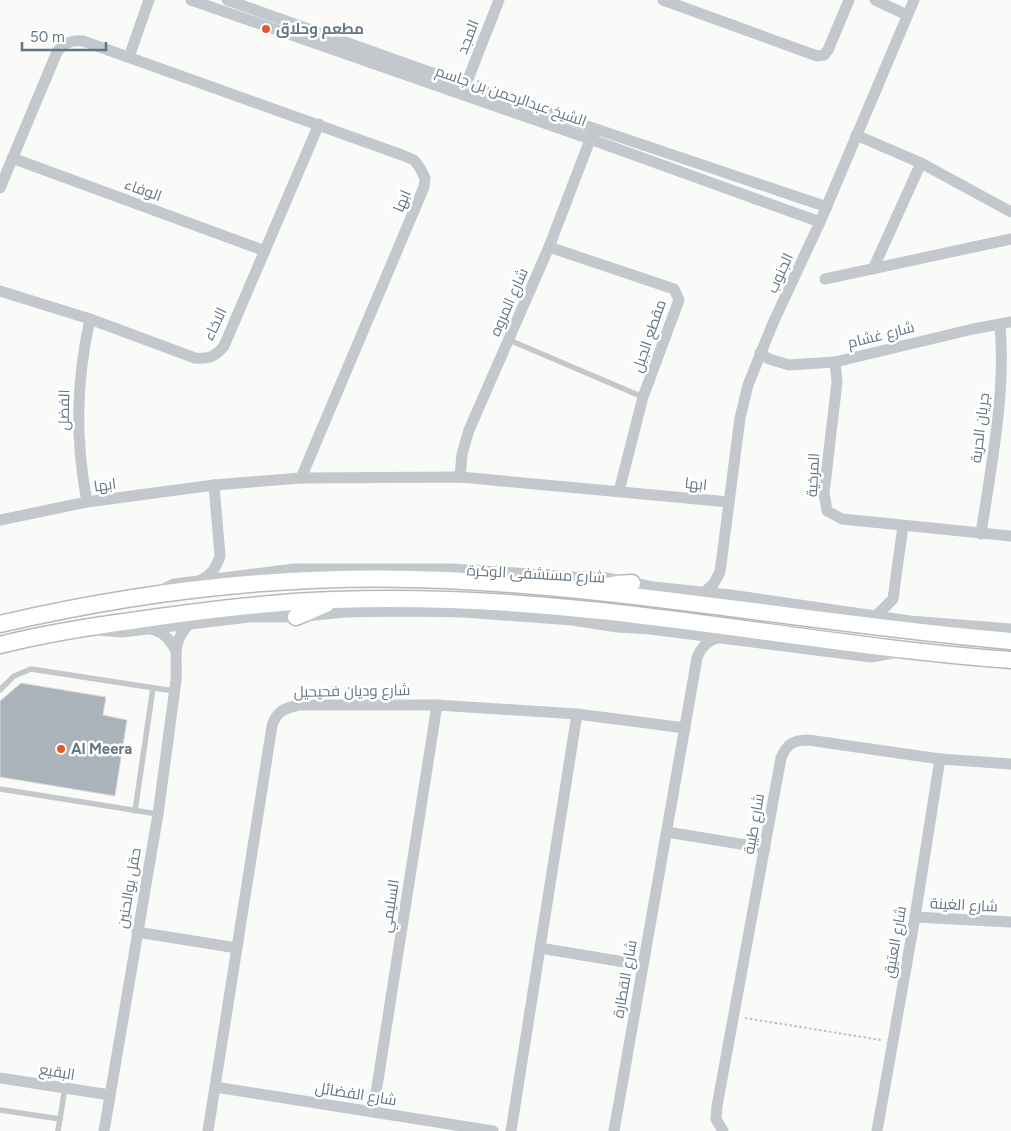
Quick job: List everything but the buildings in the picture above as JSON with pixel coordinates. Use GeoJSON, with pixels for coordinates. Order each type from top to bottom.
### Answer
{"type":"FeatureCollection","features":[{"type":"Feature","properties":{"kind":"street"},"geometry":{"type":"LineString","coordinates":[[129,57],[149,0]]}},
{"type":"Feature","properties":{"kind":"street","name":"الشيخ عبدالرحمن بن جاسم"},"geometry":{"type":"LineString","coordinates":[[191,0],[217,4],[592,134],[826,207]]}},
{"type":"Feature","properties":{"kind":"street","name":"الشيخ عبدالرحمن بن جاسم"},"geometry":{"type":"LineString","coordinates":[[226,0],[464,90]]}},
{"type":"Feature","properties":{"kind":"street","name":"المجد"},"geometry":{"type":"LineString","coordinates":[[464,90],[499,0]]}},
{"type":"Feature","properties":{"kind":"street"},"geometry":{"type":"LineString","coordinates":[[662,0],[684,3],[818,56],[824,55],[828,50],[850,0]]}},
{"type":"Feature","properties":{"kind":"street"},"geometry":{"type":"LineString","coordinates":[[875,0],[907,15]]}},
{"type":"Feature","properties":{"kind":"street","name":"الجنوب"},"geometry":{"type":"LineString","coordinates":[[705,592],[714,583],[720,572],[741,410],[748,385],[760,354],[820,222],[914,0]]}},
{"type":"Feature","properties":{"kind":"street","name":"ابها"},"geometry":{"type":"LineString","coordinates":[[0,188],[56,52],[61,46],[75,40],[83,41],[319,124],[414,160],[425,178],[424,187],[301,478]]}},
{"type":"Feature","properties":{"kind":"street","name":"الاخاء"},"geometry":{"type":"LineString","coordinates":[[0,291],[90,319],[195,358],[206,359],[213,357],[224,346],[319,124]]}},
{"type":"Feature","properties":{"kind":"street","name":"الشيخ عبدالرحمن بن جاسم"},"geometry":{"type":"LineString","coordinates":[[592,134],[820,222]]}},
{"type":"Feature","properties":{"kind":"street","name":"شارع المروه"},"geometry":{"type":"LineString","coordinates":[[460,477],[462,454],[469,430],[550,247],[592,134]]}},
{"type":"Feature","properties":{"kind":"street"},"geometry":{"type":"LineString","coordinates":[[856,134],[921,163],[1011,212]]}},
{"type":"Feature","properties":{"kind":"street","name":"الوفاء"},"geometry":{"type":"LineString","coordinates":[[12,158],[265,251]]}},
{"type":"Feature","properties":{"kind":"street"},"geometry":{"type":"LineString","coordinates":[[874,269],[921,163]]}},
{"type":"Feature","properties":{"kind":"street"},"geometry":{"type":"LineString","coordinates":[[825,279],[1011,238]]}},
{"type":"Feature","properties":{"kind":"street","name":"مقطع الجبل"},"geometry":{"type":"LineString","coordinates":[[550,247],[674,289],[679,300],[643,397],[619,491]]}},
{"type":"Feature","properties":{"kind":"street","name":"الفضل"},"geometry":{"type":"LineString","coordinates":[[87,502],[78,443],[78,412],[83,352],[90,319]]}},
{"type":"Feature","properties":{"kind":"street","name":"شارع غشام"},"geometry":{"type":"LineString","coordinates":[[760,354],[774,361],[789,365],[835,362],[973,329],[1005,324]]}},
{"type":"Feature","properties":{"kind":"street","name":"جريان الحربة"},"geometry":{"type":"LineString","coordinates":[[981,534],[999,405],[1002,344],[1005,324]]}},
{"type":"Feature","properties":{"kind":"street","name":"المرخية"},"geometry":{"type":"LineString","coordinates":[[835,362],[837,382],[824,493],[827,511],[842,519],[1011,536]]}},
{"type":"Feature","properties":{"kind":"street"},"geometry":{"type":"LineString","coordinates":[[999,405],[1011,405]]}},
{"type":"Feature","properties":{"kind":"street","name":"ابها"},"geometry":{"type":"LineString","coordinates":[[0,520],[87,502],[214,485],[301,478],[460,477],[729,502]]}},
{"type":"Feature","properties":{"kind":"street"},"geometry":{"type":"LineString","coordinates":[[201,580],[210,575],[217,566],[220,556],[214,485]]}},
{"type":"Feature","properties":{"kind":"street"},"geometry":{"type":"LineString","coordinates":[[876,616],[893,599],[903,526]]}},
{"type":"Feature","properties":{"kind":"street"},"geometry":{"type":"LineString","coordinates":[[220,556],[231,572],[240,576]]}},
{"type":"Feature","properties":{"kind":"street","name":"شارع مستشفى الوكرة"},"geometry":{"type":"LineString","coordinates":[[153,595],[164,587],[174,584],[294,569],[453,569],[584,578],[601,577],[653,587],[730,595],[910,621],[1011,629]]}},
{"type":"Feature","properties":{"kind":"street"},"geometry":{"type":"LineString","coordinates":[[720,572],[723,585],[730,595]]}},
{"type":"Feature","properties":{"kind":"street"},"geometry":{"type":"LineString","coordinates":[[264,573],[291,582]]}},
{"type":"Feature","properties":{"kind":"street","name":"شارع مستشفى الوكرة"},"geometry":{"type":"LineString","coordinates":[[0,624],[153,595],[212,588],[336,580],[446,580],[590,591],[893,630],[1011,641]]}},
{"type":"Feature","properties":{"kind":"street"},"geometry":{"type":"LineString","coordinates":[[590,591],[605,586],[632,583]]}},
{"type":"Feature","properties":{"kind":"street"},"geometry":{"type":"LineString","coordinates":[[893,599],[902,615],[910,621]]}},
{"type":"Feature","properties":{"kind":"street"},"geometry":{"type":"LineString","coordinates":[[296,617],[336,600]]}},
{"type":"Feature","properties":{"kind":"street","name":"شارع مستشفى الوكرة"},"geometry":{"type":"LineString","coordinates":[[0,645],[85,628],[215,609],[336,600],[473,600],[626,614],[951,656],[1011,660]]}},
{"type":"Feature","properties":{"kind":"street","name":"شارع مستشفى الوكرة"},"geometry":{"type":"LineString","coordinates":[[85,628],[106,632],[122,632],[249,616],[296,617],[362,612],[463,612],[572,620],[871,657],[905,650]]}},
{"type":"Feature","properties":{"kind":"street"},"geometry":{"type":"LineString","coordinates":[[626,614],[650,629]]}},
{"type":"Feature","properties":{"kind":"street","name":"حقل بوالحنين"},"geometry":{"type":"LineString","coordinates":[[104,1131],[158,814],[177,667],[175,649],[180,634],[190,623]]}},
{"type":"Feature","properties":{"kind":"street"},"geometry":{"type":"LineString","coordinates":[[150,628],[160,631],[170,639],[175,649]]}},
{"type":"Feature","properties":{"kind":"street"},"geometry":{"type":"LineString","coordinates":[[679,634],[689,641],[697,658]]}},
{"type":"Feature","properties":{"kind":"street","name":"شارع القطارة"},"geometry":{"type":"LineString","coordinates":[[614,1131],[697,658],[702,646],[719,637]]}},
{"type":"Feature","properties":{"kind":"street","name":"شارع وديان فحيحيل"},"geometry":{"type":"LineString","coordinates":[[208,1131],[274,718],[281,711],[287,707],[299,705],[437,705],[577,714],[685,728]]}},
{"type":"Feature","properties":{"kind":"street","name":"السليمي"},"geometry":{"type":"LineString","coordinates":[[373,1112],[437,705]]}},
{"type":"Feature","properties":{"kind":"street"},"geometry":{"type":"LineString","coordinates":[[511,1131],[577,714]]}},
{"type":"Feature","properties":{"kind":"street","name":"شارع طيبة"},"geometry":{"type":"LineString","coordinates":[[723,1131],[716,1119],[717,1106],[780,758],[784,749],[790,742],[808,740],[940,759],[1011,764]]}},
{"type":"Feature","properties":{"kind":"street","name":"شارع العتيق"},"geometry":{"type":"LineString","coordinates":[[877,1131],[915,917],[940,759]]}},
{"type":"Feature","properties":{"kind":"street"},"geometry":{"type":"LineString","coordinates":[[667,832],[765,848]]}},
{"type":"Feature","properties":{"kind":"street","name":"شارع الغينة"},"geometry":{"type":"LineString","coordinates":[[915,917],[1011,922]]}},
{"type":"Feature","properties":{"kind":"street"},"geometry":{"type":"LineString","coordinates":[[137,932],[237,948]]}},
{"type":"Feature","properties":{"kind":"street"},"geometry":{"type":"LineString","coordinates":[[540,948],[642,965]]}},
{"type":"Feature","properties":{"kind":"street","name":"البقيع"},"geometry":{"type":"LineString","coordinates":[[0,1078],[110,1095]]}},
{"type":"Feature","properties":{"kind":"street","name":"شارع الفضائل"},"geometry":{"type":"LineString","coordinates":[[215,1087],[493,1131]]}},
{"type":"Feature","properties":{"kind":"lane"},"geometry":{"type":"LineString","coordinates":[[509,340],[643,397]]}},
{"type":"Feature","properties":{"kind":"lane"},"geometry":{"type":"LineString","coordinates":[[0,690],[14,676],[31,669],[174,691]]}},
{"type":"Feature","properties":{"kind":"lane"},"geometry":{"type":"LineString","coordinates":[[135,811],[153,688]]}},
{"type":"Feature","properties":{"kind":"lane"},"geometry":{"type":"LineString","coordinates":[[0,789],[158,814]]}},
{"type":"Feature","properties":{"kind":"lane"},"geometry":{"type":"LineString","coordinates":[[58,1131],[65,1088]]}},
{"type":"Feature","properties":{"kind":"lane"},"geometry":{"type":"LineString","coordinates":[[0,1110],[60,1119]]}},
{"type":"Feature","properties":{"kind":"path"},"geometry":{"type":"LineString","coordinates":[[733,1016],[893,1042]]}},
{"type":"Feature","properties":{"kind":"place","name":"مطعم وحلاق"},"geometry":{"type":"Point","coordinates":[266,29]}},
{"type":"Feature","properties":{"kind":"place","name":"Al Meera"},"geometry":{"type":"Point","coordinates":[61,749]}}]}
